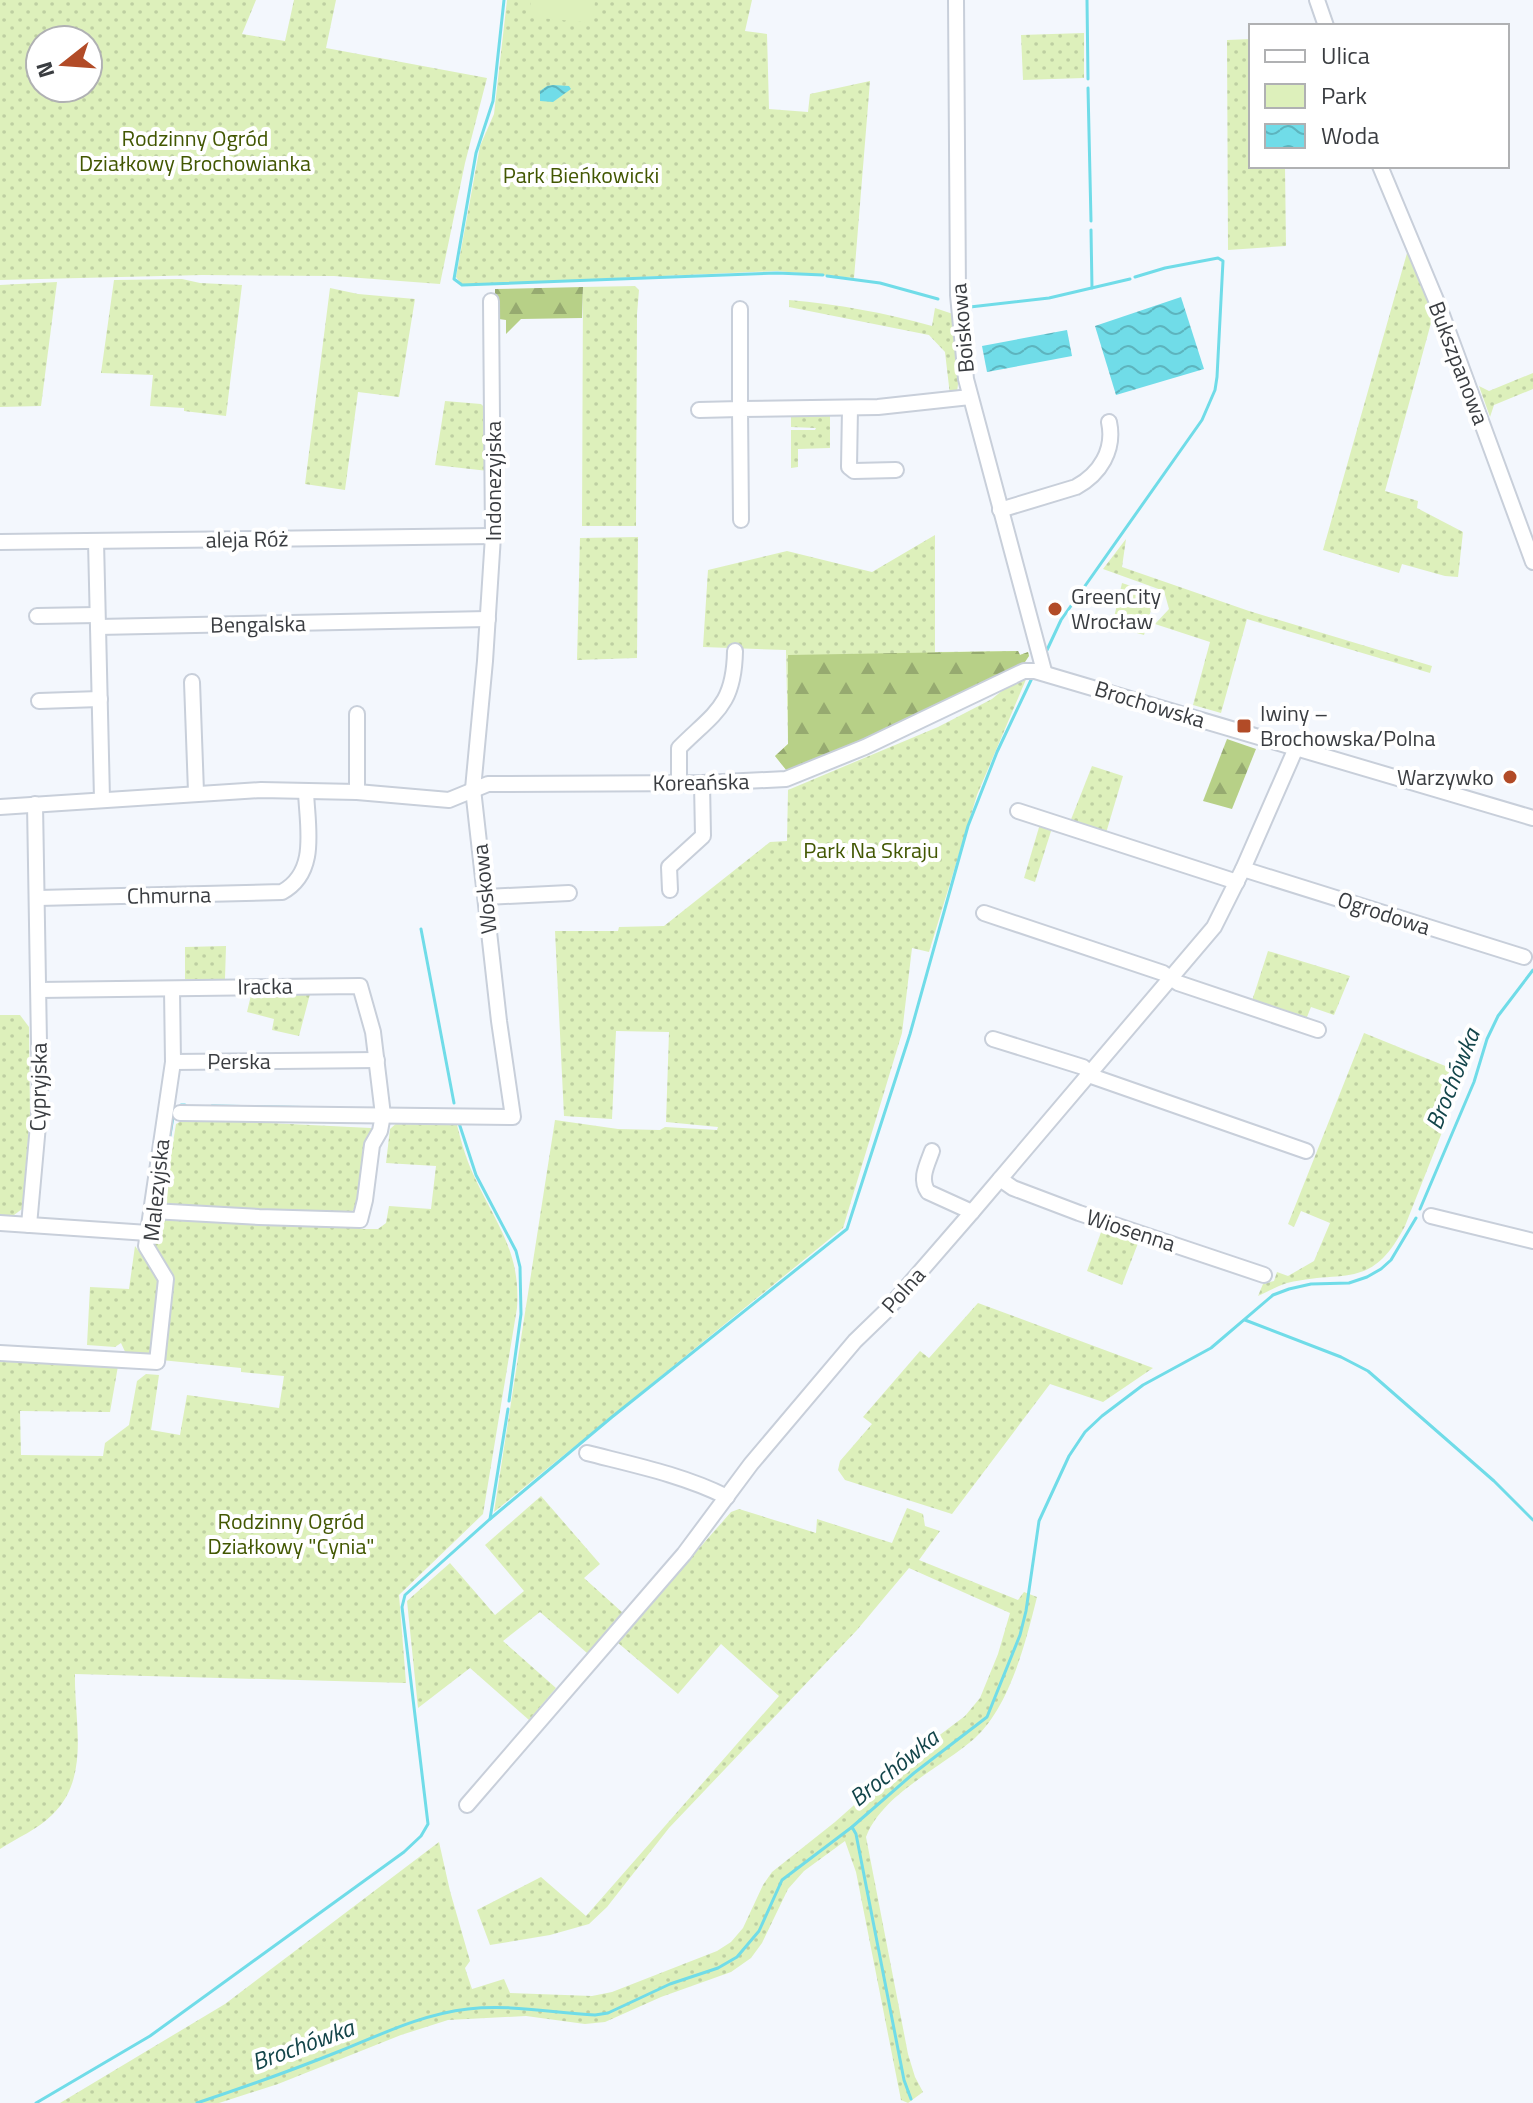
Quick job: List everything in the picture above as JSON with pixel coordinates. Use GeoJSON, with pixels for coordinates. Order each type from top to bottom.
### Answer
{"type":"FeatureCollection","features":[{"type":"Feature","properties":{"kind":"street","name":"Boiskowa"},"geometry":{"type":"LineString","coordinates":[[956,0],[958,295],[970,397],[1044,671]]}},
{"type":"Feature","properties":{"kind":"street"},"geometry":{"type":"LineString","coordinates":[[1317,0],[1325,24]]}},
{"type":"Feature","properties":{"kind":"street","name":"Bukszpanowa"},"geometry":{"type":"LineString","coordinates":[[1381,168],[1441,312],[1533,562]]}},
{"type":"Feature","properties":{"kind":"street","name":"Indonezyjska"},"geometry":{"type":"LineString","coordinates":[[485,661],[493,536],[491,301]]}},
{"type":"Feature","properties":{"kind":"street"},"geometry":{"type":"LineString","coordinates":[[740,309],[741,520]]}},
{"type":"Feature","properties":{"kind":"street"},"geometry":{"type":"LineString","coordinates":[[699,410],[850,408],[970,397]]}},
{"type":"Feature","properties":{"kind":"street"},"geometry":{"type":"LineString","coordinates":[[850,408],[849,467],[854,471],[896,470]]}},
{"type":"Feature","properties":{"kind":"street"},"geometry":{"type":"LineString","coordinates":[[1002,515],[1088,480],[1099,470],[1108,453],[1111,436],[1109,422]]}},
{"type":"Feature","properties":{"kind":"street","name":"aleja Róż"},"geometry":{"type":"LineString","coordinates":[[0,542],[493,536]]}},
{"type":"Feature","properties":{"kind":"street"},"geometry":{"type":"LineString","coordinates":[[96,541],[102,799]]}},
{"type":"Feature","properties":{"kind":"street","name":"Bengalska"},"geometry":{"type":"LineString","coordinates":[[37,616],[98,621],[417,622],[488,619]]}},
{"type":"Feature","properties":{"kind":"street"},"geometry":{"type":"LineString","coordinates":[[679,782],[679,748],[720,709],[726,699],[734,674],[735,651]]}},
{"type":"Feature","properties":{"kind":"street","name":"Woskowa"},"geometry":{"type":"LineString","coordinates":[[383,1115],[513,1117],[488,932],[473,789],[485,661]]}},
{"type":"Feature","properties":{"kind":"street","name":"Brochowska"},"geometry":{"type":"LineString","coordinates":[[1024,671],[1044,671],[1533,818]]}},
{"type":"Feature","properties":{"kind":"street","name":"Koreańska"},"geometry":{"type":"LineString","coordinates":[[0,807],[196,792],[357,792],[441,800],[456,798],[488,784],[702,783],[786,779],[865,747],[1024,671]]}},
{"type":"Feature","properties":{"kind":"street"},"geometry":{"type":"LineString","coordinates":[[192,682],[196,792]]}},
{"type":"Feature","properties":{"kind":"street"},"geometry":{"type":"LineString","coordinates":[[39,701],[100,699]]}},
{"type":"Feature","properties":{"kind":"street"},"geometry":{"type":"LineString","coordinates":[[357,714],[357,792]]}},
{"type":"Feature","properties":{"kind":"street","name":"Polna"},"geometry":{"type":"LineString","coordinates":[[467,1805],[684,1554],[855,1341],[886,1311],[972,1212],[1214,927],[1296,748]]}},
{"type":"Feature","properties":{"kind":"street"},"geometry":{"type":"LineString","coordinates":[[670,890],[669,867],[703,836],[702,783]]}},
{"type":"Feature","properties":{"kind":"street","name":"Chmurna"},"geometry":{"type":"LineString","coordinates":[[38,898],[282,892],[294,886],[303,875],[308,860],[306,791]]}},
{"type":"Feature","properties":{"kind":"street"},"geometry":{"type":"LineString","coordinates":[[35,804],[38,898]]}},
{"type":"Feature","properties":{"kind":"street","name":"Ogrodowa"},"geometry":{"type":"LineString","coordinates":[[1018,811],[1524,957]]}},
{"type":"Feature","properties":{"kind":"street"},"geometry":{"type":"LineString","coordinates":[[486,897],[569,893]]}},
{"type":"Feature","properties":{"kind":"street","name":"Cypryjska"},"geometry":{"type":"LineString","coordinates":[[29,1225],[39,1120],[38,898]]}},
{"type":"Feature","properties":{"kind":"street"},"geometry":{"type":"LineString","coordinates":[[984,913],[1163,973],[1178,983],[1318,1030]]}},
{"type":"Feature","properties":{"kind":"street","name":"Iracka"},"geometry":{"type":"LineString","coordinates":[[39,990],[360,986],[373,1032],[383,1115]]}},
{"type":"Feature","properties":{"kind":"street"},"geometry":{"type":"LineString","coordinates":[[172,989],[173,1062]]}},
{"type":"Feature","properties":{"kind":"street"},"geometry":{"type":"LineString","coordinates":[[993,1039],[1083,1067],[1094,1077],[1306,1151]]}},
{"type":"Feature","properties":{"kind":"street","name":"Perska"},"geometry":{"type":"LineString","coordinates":[[173,1062],[377,1060]]}},
{"type":"Feature","properties":{"kind":"street","name":"Malezyjska"},"geometry":{"type":"LineString","coordinates":[[0,1353],[157,1362],[166,1279],[146,1246],[173,1062]]}},
{"type":"Feature","properties":{"kind":"street"},"geometry":{"type":"LineString","coordinates":[[152,1211],[360,1220],[372,1145],[380,1131],[383,1115],[180,1113]]}},
{"type":"Feature","properties":{"kind":"street"},"geometry":{"type":"LineString","coordinates":[[932,1151],[922,1179],[924,1186],[928,1192],[972,1212]]}},
{"type":"Feature","properties":{"kind":"street","name":"Wiosenna"},"geometry":{"type":"LineString","coordinates":[[1000,1179],[1013,1188],[1079,1213],[1264,1275]]}},
{"type":"Feature","properties":{"kind":"street"},"geometry":{"type":"LineString","coordinates":[[1431,1216],[1533,1241]]}},
{"type":"Feature","properties":{"kind":"street"},"geometry":{"type":"LineString","coordinates":[[0,1223],[148,1233]]}},
{"type":"Feature","properties":{"kind":"street"},"geometry":{"type":"LineString","coordinates":[[587,1453],[657,1471],[710,1488],[727,1497]]}},
{"type":"Feature","properties":{"kind":"green space","name":"Rodzinny Ogród Działkowy Brochowianka"},"geometry":{"type":"Polygon","coordinates":[[[0,0],[256,0],[242,34],[285,41],[294,0],[336,0],[326,48],[487,78],[465,163],[440,284],[334,276],[202,275],[0,280],[0,0]]]}},
{"type":"Feature","properties":{"kind":"green space","name":"Park Bieńkowicki"},"geometry":{"type":"Polygon","coordinates":[[[507,0],[752,0],[745,31],[767,34],[769,109],[808,112],[810,94],[870,81],[854,278],[777,271],[462,285],[456,277],[480,146],[494,114],[507,0]]]}},
{"type":"Feature","properties":{"kind":"green space"},"geometry":{"type":"Polygon","coordinates":[[[531,0],[595,0],[593,23],[529,17],[531,0]]]}},
{"type":"Feature","properties":{"kind":"green space"},"geometry":{"type":"Polygon","coordinates":[[[1084,33],[1084,78],[1023,80],[1021,35],[1084,33]]]}},
{"type":"Feature","properties":{"kind":"green space"},"geometry":{"type":"Polygon","coordinates":[[[1249,39],[1249,168],[1285,168],[1286,246],[1228,250],[1227,40],[1249,39]]]}},
{"type":"Feature","properties":{"kind":"green space"},"geometry":{"type":"Polygon","coordinates":[[[1409,246],[1431,303],[1431,323],[1385,491],[1418,501],[1417,508],[1463,532],[1458,577],[1402,564],[1399,573],[1323,550],[1409,246]]]}},
{"type":"Feature","properties":{"kind":"green space"},"geometry":{"type":"Polygon","coordinates":[[[182,279],[242,285],[226,416],[184,411],[184,408],[150,406],[153,375],[101,373],[114,280],[182,279]]]}},
{"type":"Feature","properties":{"kind":"green space"},"geometry":{"type":"Polygon","coordinates":[[[57,282],[41,406],[0,407],[0,285],[57,282]]]}},
{"type":"Feature","properties":{"kind":"green space"},"geometry":{"type":"Polygon","coordinates":[[[635,286],[639,290],[636,526],[582,526],[583,287],[635,286]]]}},
{"type":"Feature","properties":{"kind":"green space"},"geometry":{"type":"Polygon","coordinates":[[[583,287],[582,318],[521,319],[506,334],[506,320],[499,319],[495,313],[495,289],[583,287]]]}},
{"type":"Feature","properties":{"kind":"green space"},"geometry":{"type":"Polygon","coordinates":[[[330,288],[415,299],[399,397],[358,392],[345,490],[305,484],[330,288]]]}},
{"type":"Feature","properties":{"kind":"green space"},"geometry":{"type":"Polygon","coordinates":[[[789,300],[861,310],[932,326],[935,308],[953,314],[959,376],[957,392],[950,395],[945,352],[929,335],[789,307],[789,300]]]}},
{"type":"Feature","properties":{"kind":"green space"},"geometry":{"type":"Polygon","coordinates":[[[1533,373],[1533,389],[1494,405],[1490,417],[1479,386],[1489,391],[1533,373]]]}},
{"type":"Feature","properties":{"kind":"green space"},"geometry":{"type":"Polygon","coordinates":[[[445,401],[481,404],[488,411],[488,471],[435,465],[445,401]]]}},
{"type":"Feature","properties":{"kind":"green space"},"geometry":{"type":"Polygon","coordinates":[[[830,414],[830,448],[798,449],[798,467],[791,468],[791,430],[816,428],[791,427],[791,415],[830,414]]]}},
{"type":"Feature","properties":{"kind":"green space"},"geometry":{"type":"Polygon","coordinates":[[[935,535],[935,652],[1018,651],[1020,655],[1028,652],[1029,656],[942,708],[938,703],[904,721],[787,771],[775,756],[788,744],[786,650],[703,647],[708,570],[787,551],[872,572],[935,535]]]}},
{"type":"Feature","properties":{"kind":"green space"},"geometry":{"type":"Polygon","coordinates":[[[638,537],[637,658],[577,660],[580,538],[638,537]]]}},
{"type":"Feature","properties":{"kind":"green space"},"geometry":{"type":"Polygon","coordinates":[[[1126,539],[1122,567],[1249,611],[1432,666],[1430,673],[1247,619],[1221,713],[1193,705],[1210,642],[1155,624],[1169,609],[1164,591],[1103,569],[1126,539]]]}},
{"type":"Feature","properties":{"kind":"green space"},"geometry":{"type":"Polygon","coordinates":[[[1122,583],[1149,592],[1153,603],[1144,635],[1112,626],[1122,583]]]}},
{"type":"Feature","properties":{"kind":"green space","name":"Park Na Skraju"},"geometry":{"type":"Polygon","coordinates":[[[1018,651],[1020,655],[1028,652],[1023,665],[942,708],[938,703],[904,721],[895,730],[794,772],[787,771],[775,756],[788,744],[788,655],[1018,651]]]}},
{"type":"Feature","properties":{"kind":"green space"},"geometry":{"type":"Polygon","coordinates":[[[1027,677],[977,795],[929,952],[912,948],[902,1033],[843,1228],[494,1512],[555,1120],[618,1129],[660,1130],[665,1127],[717,1130],[718,1127],[666,1122],[669,1032],[616,1031],[612,1119],[564,1116],[555,931],[618,931],[619,927],[664,926],[770,842],[787,841],[788,790],[938,727],[992,699],[1015,680],[1027,677]]]}},
{"type":"Feature","properties":{"kind":"green space"},"geometry":{"type":"Polygon","coordinates":[[[1227,739],[1256,749],[1232,809],[1203,801],[1227,739]]]}},
{"type":"Feature","properties":{"kind":"green space"},"geometry":{"type":"Polygon","coordinates":[[[1092,766],[1123,776],[1106,833],[1070,822],[1092,766]]]}},
{"type":"Feature","properties":{"kind":"green space"},"geometry":{"type":"Polygon","coordinates":[[[1040,824],[1052,828],[1035,882],[1024,878],[1040,824]]]}},
{"type":"Feature","properties":{"kind":"green space"},"geometry":{"type":"Polygon","coordinates":[[[226,946],[225,979],[185,979],[185,947],[226,946]]]}},
{"type":"Feature","properties":{"kind":"green space"},"geometry":{"type":"Polygon","coordinates":[[[1268,951],[1350,976],[1334,1015],[1311,1007],[1305,1022],[1251,1004],[1268,951]]]}},
{"type":"Feature","properties":{"kind":"green space"},"geometry":{"type":"Polygon","coordinates":[[[310,994],[299,1036],[272,1030],[274,1019],[247,1012],[251,995],[310,994]]]}},
{"type":"Feature","properties":{"kind":"green space"},"geometry":{"type":"Polygon","coordinates":[[[0,1015],[20,1015],[29,1027],[30,1117],[22,1209],[14,1215],[0,1215],[0,1015]]]}},
{"type":"Feature","properties":{"kind":"green space"},"geometry":{"type":"Polygon","coordinates":[[[1364,1033],[1465,1074],[1405,1226],[1393,1247],[1368,1269],[1355,1274],[1287,1283],[1258,1296],[1263,1284],[1274,1281],[1277,1272],[1288,1276],[1314,1261],[1330,1223],[1301,1211],[1294,1227],[1288,1224],[1364,1033]]]}},
{"type":"Feature","properties":{"kind":"green space","name":"Rodzinny Ogród Działkowy \"Cynia\""},"geometry":{"type":"Polygon","coordinates":[[[455,1117],[471,1169],[511,1254],[517,1308],[483,1514],[399,1595],[406,1683],[75,1674],[78,1748],[72,1784],[52,1815],[0,1849],[0,1360],[118,1366],[110,1412],[20,1411],[21,1455],[103,1456],[105,1443],[129,1425],[137,1381],[146,1374],[159,1375],[151,1430],[180,1435],[187,1395],[279,1408],[284,1376],[161,1360],[172,1279],[153,1243],[158,1216],[354,1222],[360,1229],[378,1229],[386,1223],[389,1206],[431,1209],[436,1166],[386,1163],[390,1129],[399,1121],[455,1117]]]}},
{"type":"Feature","properties":{"kind":"green space"},"geometry":{"type":"Polygon","coordinates":[[[185,1119],[371,1128],[361,1200],[350,1214],[192,1210],[167,1204],[165,1192],[176,1124],[185,1119]]]}},
{"type":"Feature","properties":{"kind":"green space"},"geometry":{"type":"Polygon","coordinates":[[[1104,1224],[1140,1238],[1122,1285],[1087,1271],[1104,1224]]]}},
{"type":"Feature","properties":{"kind":"green space"},"geometry":{"type":"Polygon","coordinates":[[[135,1246],[163,1284],[154,1353],[141,1358],[127,1356],[121,1343],[115,1347],[87,1345],[90,1287],[129,1289],[135,1246]]]}},
{"type":"Feature","properties":{"kind":"green space"},"geometry":{"type":"Polygon","coordinates":[[[978,1303],[1153,1368],[1103,1402],[1050,1384],[952,1514],[845,1480],[838,1470],[840,1461],[872,1424],[863,1417],[920,1351],[929,1358],[978,1303]]]}},
{"type":"Feature","properties":{"kind":"green space"},"geometry":{"type":"Polygon","coordinates":[[[541,1496],[600,1564],[584,1578],[623,1613],[587,1653],[540,1612],[503,1641],[556,1688],[529,1720],[470,1668],[418,1708],[407,1601],[450,1563],[495,1615],[524,1591],[485,1545],[541,1496]]]}},
{"type":"Feature","properties":{"kind":"green space"},"geometry":{"type":"Polygon","coordinates":[[[907,1508],[923,1514],[925,1526],[940,1531],[919,1560],[1018,1600],[1024,1592],[1037,1597],[1015,1672],[987,1725],[975,1738],[899,1795],[874,1822],[866,1837],[908,2054],[923,2092],[908,2103],[901,2100],[856,1872],[845,1841],[804,1871],[788,1889],[762,1943],[751,1958],[731,1972],[661,1997],[605,2022],[585,2024],[526,2016],[448,2020],[219,2103],[60,2103],[225,2004],[439,1842],[470,1961],[465,1968],[472,1989],[504,1979],[510,1993],[592,1996],[612,1992],[717,1951],[731,1942],[743,1928],[772,1872],[897,1767],[965,1716],[980,1698],[1010,1613],[909,1568],[857,1630],[669,1828],[607,1907],[589,1924],[550,1935],[490,1945],[477,1910],[541,1877],[586,1916],[779,1696],[721,1644],[678,1694],[617,1642],[731,1512],[739,1509],[816,1533],[817,1519],[892,1543],[907,1508]]]}},
{"type":"Feature","properties":{"kind":"water"},"geometry":{"type":"Polygon","coordinates":[[[553,85],[569,86],[571,89],[553,102],[540,101],[540,91],[553,85]]]}},
{"type":"Feature","properties":{"kind":"water"},"geometry":{"type":"Polygon","coordinates":[[[1181,297],[1204,369],[1116,395],[1095,326],[1181,297]]]}},
{"type":"Feature","properties":{"kind":"water"},"geometry":{"type":"Polygon","coordinates":[[[1067,330],[1072,356],[987,372],[982,346],[1067,330]]]}},
{"type":"Feature","properties":{"kind":"waterway"},"geometry":{"type":"LineString","coordinates":[[504,0],[493,101],[476,153],[454,279],[462,285],[777,273],[823,275]]}},
{"type":"Feature","properties":{"kind":"waterway"},"geometry":{"type":"LineString","coordinates":[[1087,0],[1088,79]]}},
{"type":"Feature","properties":{"kind":"waterway"},"geometry":{"type":"LineString","coordinates":[[1088,88],[1091,221]]}},
{"type":"Feature","properties":{"kind":"waterway"},"geometry":{"type":"LineString","coordinates":[[1091,230],[1092,288]]}},
{"type":"Feature","properties":{"kind":"waterway"},"geometry":{"type":"LineString","coordinates":[[1047,650],[1061,620],[1202,420],[1215,390],[1223,261],[1218,258],[1135,277]]}},
{"type":"Feature","properties":{"kind":"waterway"},"geometry":{"type":"LineString","coordinates":[[827,276],[880,283],[938,299]]}},
{"type":"Feature","properties":{"kind":"waterway"},"geometry":{"type":"LineString","coordinates":[[970,307],[1049,298],[1130,279]]}},
{"type":"Feature","properties":{"kind":"waterway"},"geometry":{"type":"LineString","coordinates":[[36,2103],[150,2036],[404,1852],[421,1836],[428,1824],[402,1607],[405,1595],[612,1417],[847,1229],[910,1034],[968,826],[997,752],[1032,678]]}},
{"type":"Feature","properties":{"kind":"waterway"},"geometry":{"type":"LineString","coordinates":[[421,929],[454,1103]]}},
{"type":"Feature","properties":{"kind":"waterway","name":"Brochówka"},"geometry":{"type":"LineString","coordinates":[[1420,1209],[1474,1082],[1487,1039],[1498,1016],[1533,970]]}},
{"type":"Feature","properties":{"kind":"waterway"},"geometry":{"type":"LineString","coordinates":[[212,1106],[335,1108]]}},
{"type":"Feature","properties":{"kind":"waterway"},"geometry":{"type":"LineString","coordinates":[[167,1153],[174,1111]]}},
{"type":"Feature","properties":{"kind":"waterway"},"geometry":{"type":"LineString","coordinates":[[459,1123],[476,1175],[516,1251],[520,1267],[521,1314],[509,1401]]}},
{"type":"Feature","properties":{"kind":"waterway","name":"Brochówka"},"geometry":{"type":"LineString","coordinates":[[197,2103],[435,2015],[484,2008],[595,2015],[608,2013],[670,1984],[718,1968],[737,1957],[759,1931],[782,1880],[987,1717],[1020,1635],[1039,1521],[1069,1456],[1085,1432],[1143,1385],[1211,1348],[1273,1295],[1311,1284],[1349,1283],[1381,1269],[1391,1260],[1416,1218]]}},
{"type":"Feature","properties":{"kind":"waterway"},"geometry":{"type":"LineString","coordinates":[[1245,1320],[1341,1357],[1368,1371],[1494,1481],[1533,1520]]}},
{"type":"Feature","properties":{"kind":"waterway"},"geometry":{"type":"LineString","coordinates":[[490,1519],[508,1409]]}},
{"type":"Feature","properties":{"kind":"waterway"},"geometry":{"type":"LineString","coordinates":[[852,1827],[856,1834],[904,2080],[911,2099]]}},
{"type":"Feature","properties":{"kind":"place","name":"GreenCity Wrocław"},"geometry":{"type":"Point","coordinates":[1055,609]}},
{"type":"Feature","properties":{"kind":"place","name":"Iwiny – Brochowska/Polna"},"geometry":{"type":"Point","coordinates":[1244,726]}},
{"type":"Feature","properties":{"kind":"place","name":"Warzywko"},"geometry":{"type":"Point","coordinates":[1510,777]}}]}
